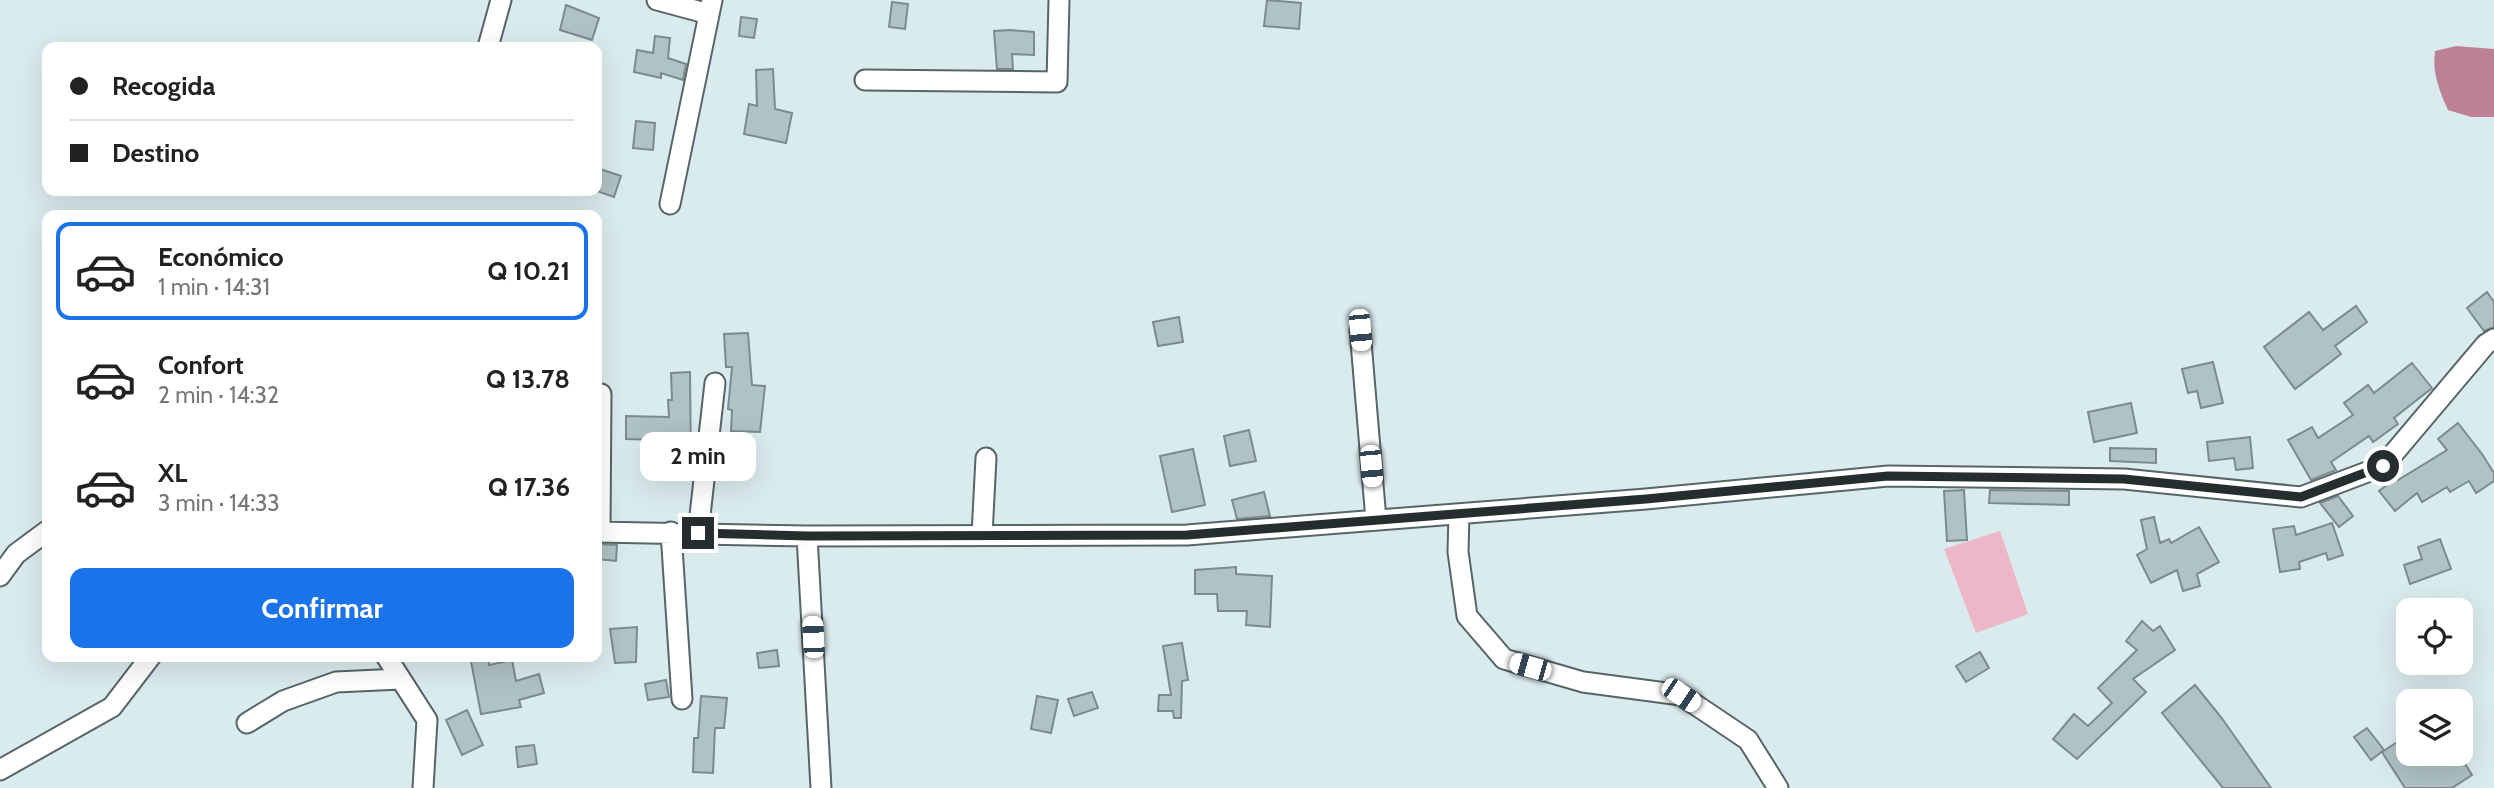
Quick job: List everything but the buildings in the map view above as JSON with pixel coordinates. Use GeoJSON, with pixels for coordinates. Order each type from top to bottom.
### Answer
{"type":"FeatureCollection","features":[{"type":"Feature","properties":{"kind":"street"},"geometry":{"type":"LineString","coordinates":[[489,42],[501,0]]}},
{"type":"Feature","properties":{"kind":"street"},"geometry":{"type":"LineString","coordinates":[[657,0],[711,7],[670,204]]}},
{"type":"Feature","properties":{"kind":"street"},"geometry":{"type":"LineString","coordinates":[[865,80],[1057,82],[1059,0]]}},
{"type":"Feature","properties":{"kind":"street"},"geometry":{"type":"LineString","coordinates":[[1360,330],[1376,520]]}},
{"type":"Feature","properties":{"kind":"street"},"geometry":{"type":"LineString","coordinates":[[602,532],[807,536],[1187,535],[1888,476],[2124,479],[2301,497],[2383,466],[2486,344],[2494,339]]}},
{"type":"Feature","properties":{"kind":"street"},"geometry":{"type":"LineString","coordinates":[[698,533],[715,383]]}},
{"type":"Feature","properties":{"kind":"street"},"geometry":{"type":"LineString","coordinates":[[982,535],[986,458]]}},
{"type":"Feature","properties":{"kind":"street"},"geometry":{"type":"LineString","coordinates":[[1459,514],[1458,552],[1467,616],[1504,659],[1583,682],[1681,695],[1748,740],[1778,788]]}},
{"type":"Feature","properties":{"kind":"street"},"geometry":{"type":"LineString","coordinates":[[671,532],[682,699]]}},
{"type":"Feature","properties":{"kind":"street"},"geometry":{"type":"LineString","coordinates":[[0,576],[16,554],[42,535]]}},
{"type":"Feature","properties":{"kind":"street"},"geometry":{"type":"LineString","coordinates":[[807,536],[821,788]]}},
{"type":"Feature","properties":{"kind":"street"},"geometry":{"type":"LineString","coordinates":[[0,769],[112,707],[146,662]]}},
{"type":"Feature","properties":{"kind":"street"},"geometry":{"type":"LineString","coordinates":[[390,662],[427,720],[423,788]]}},
{"type":"Feature","properties":{"kind":"street"},"geometry":{"type":"LineString","coordinates":[[247,723],[283,701],[336,682],[400,679]]}},
{"type":"Feature","properties":{"kind":"shaded area"},"geometry":{"type":"Polygon","coordinates":[[[2456,46],[2494,49],[2494,117],[2471,117],[2448,110],[2437,81],[2435,51],[2456,46]]]}},
{"type":"Feature","properties":{"kind":"shaded area"},"geometry":{"type":"Polygon","coordinates":[[[2000,531],[2028,614],[1976,633],[1944,549],[2000,531]]]}},
{"type":"Feature","properties":{"kind":"route"},"geometry":{"type":"LineString","coordinates":[[698,533],[807,536],[1187,535],[1646,499],[1888,476],[2124,479],[2301,497],[2383,466]]}}]}
